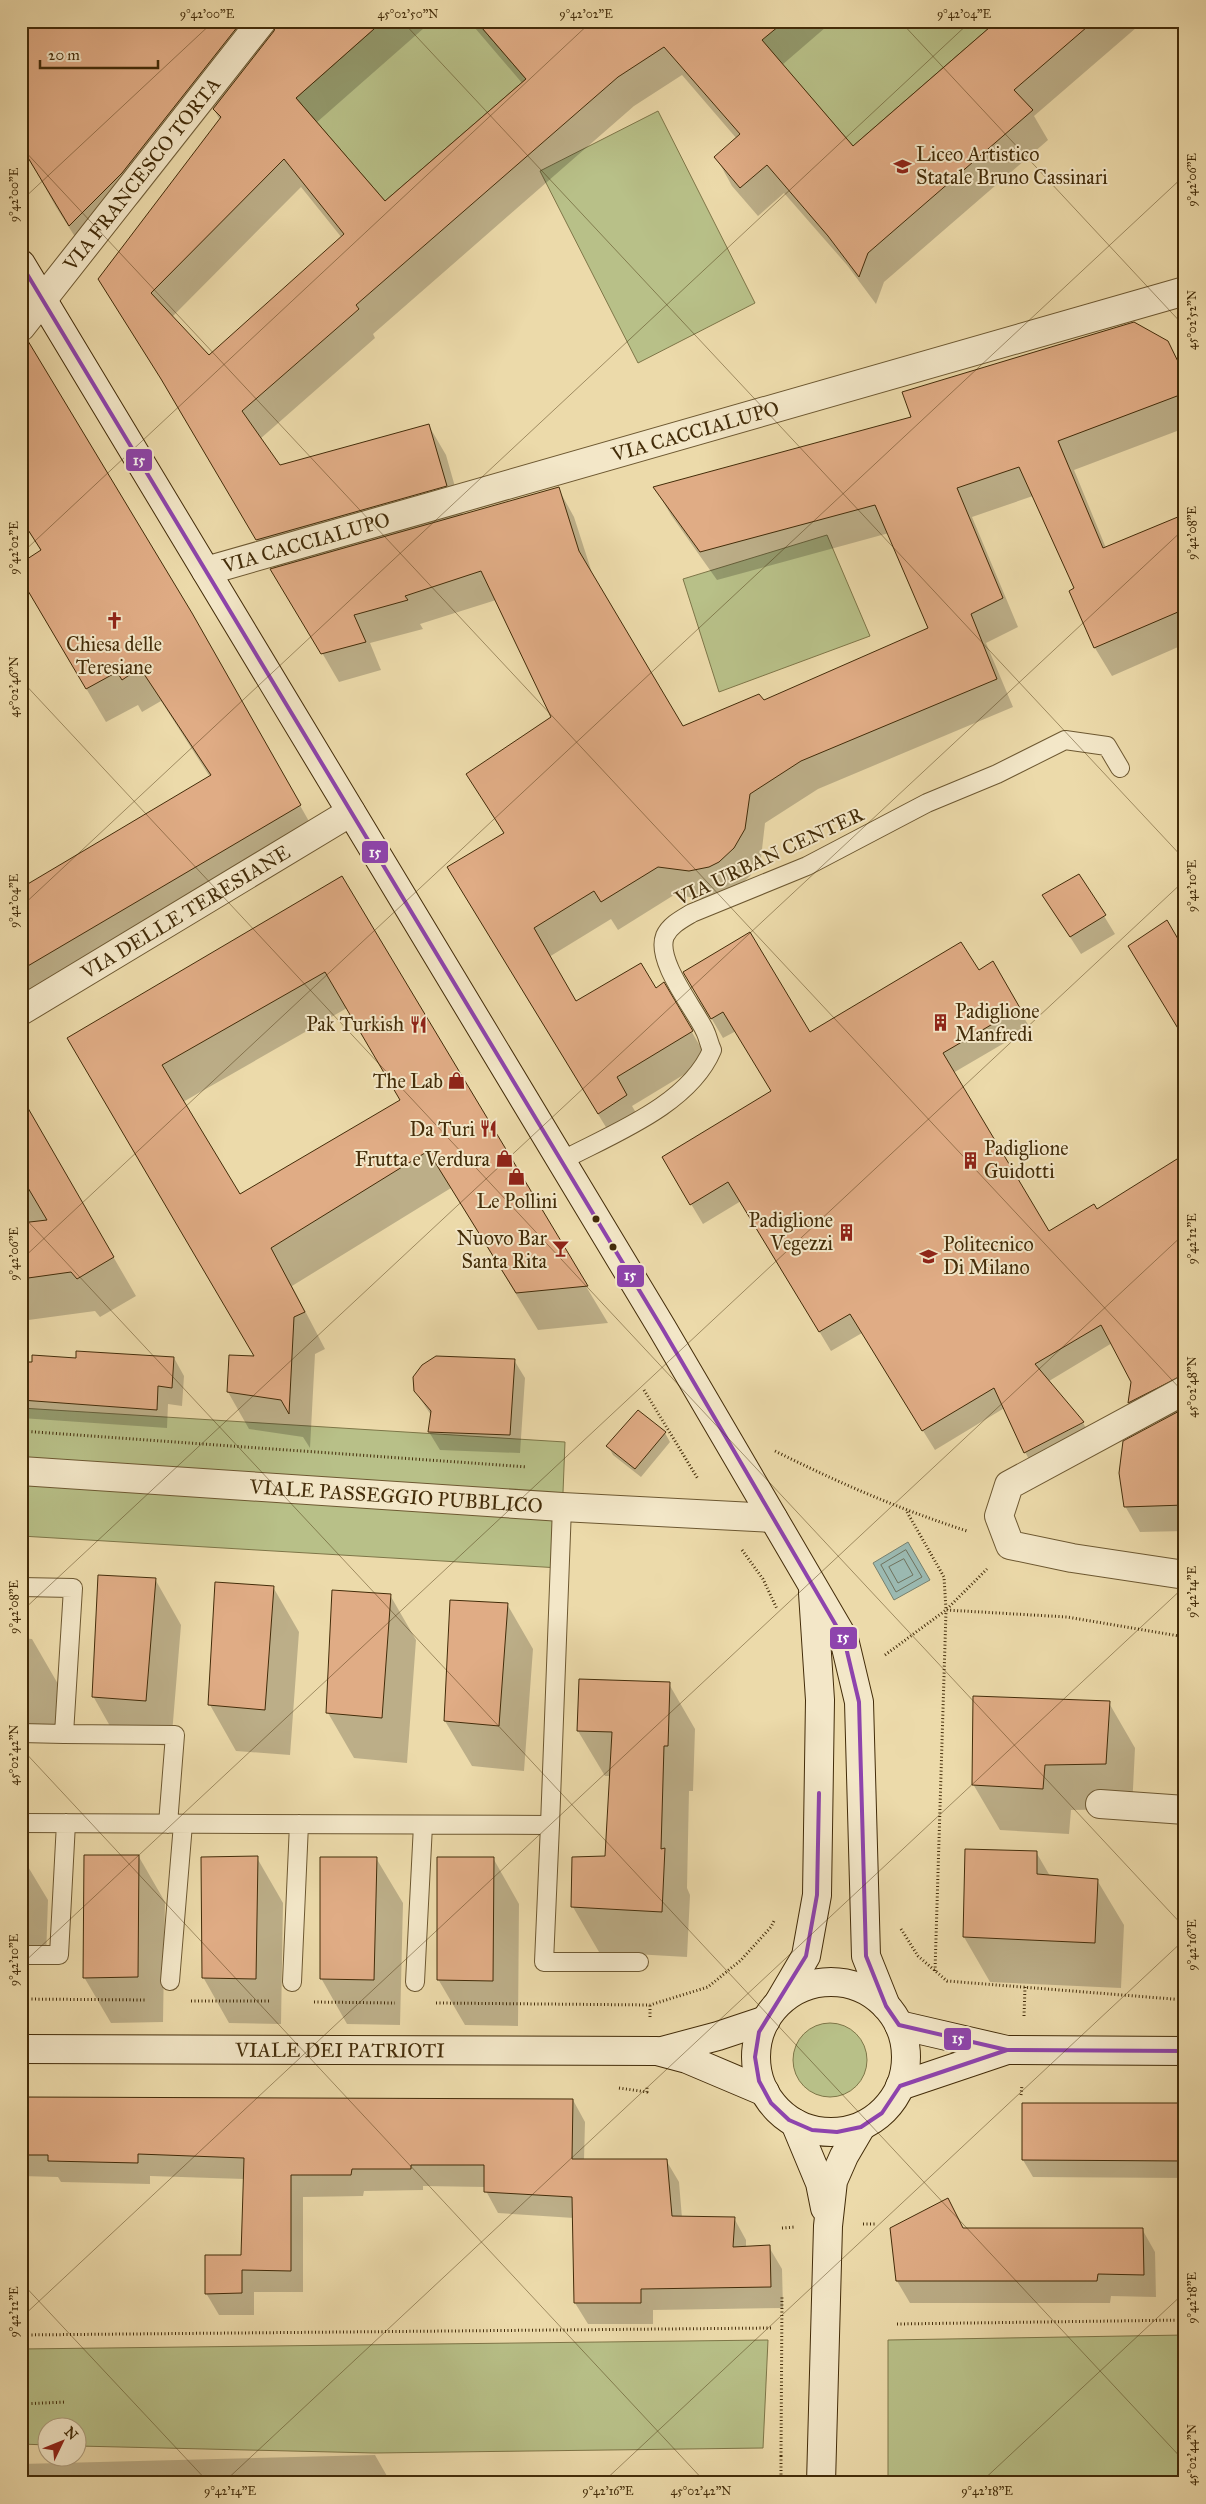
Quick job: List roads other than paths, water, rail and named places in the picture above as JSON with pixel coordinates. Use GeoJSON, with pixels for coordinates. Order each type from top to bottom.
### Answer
{"type":"FeatureCollection","features":[{"type":"Feature","properties":{"kind":"street","name":"VIA FRANCESCO TORTA"},"geometry":{"type":"LineString","coordinates":[[21,327],[262,21]]}},
{"type":"Feature","properties":{"kind":"street"},"geometry":{"type":"LineString","coordinates":[[21,264],[561,1161],[844,1638],[859,1702],[866,1956],[905,2044],[906,2070],[900,2086],[882,2113],[861,2126],[837,2132],[812,2130],[795,2123],[771,2103],[759,2081],[755,2057],[759,2032],[806,1956],[817,1894],[820,1700],[813,1588]]}},
{"type":"Feature","properties":{"kind":"street","name":"VIA CACCIALUPO"},"geometry":{"type":"LineString","coordinates":[[206,571],[1185,291]]}},
{"type":"Feature","properties":{"kind":"street","name":"VIA DELLE TERESIANE"},"geometry":{"type":"LineString","coordinates":[[21,1011],[351,812]]}},
{"type":"Feature","properties":{"kind":"street"},"geometry":{"type":"LineString","coordinates":[[1185,1390],[1009,1485],[999,1516],[1010,1545],[1185,1575]]}},
{"type":"Feature","properties":{"kind":"street","name":"VIALE PASSEGGIO PUBBLICO"},"geometry":{"type":"LineString","coordinates":[[21,1471],[562,1507],[772,1518]]}},
{"type":"Feature","properties":{"kind":"street"},"geometry":{"type":"LineString","coordinates":[[1100,1804],[1185,1810]]}},
{"type":"Feature","properties":{"kind":"street"},"geometry":{"type":"LineString","coordinates":[[772,2011],[789,1994],[812,1984],[837,1981],[861,1987],[892,2016],[1007,2050],[1185,2051]]}},
{"type":"Feature","properties":{"kind":"street","name":"VIALE DEI PATRIOTI"},"geometry":{"type":"LineString","coordinates":[[657,2052],[718,2036],[772,2011]]}},
{"type":"Feature","properties":{"kind":"street","name":"VIALE DEI PATRIOTI"},"geometry":{"type":"LineString","coordinates":[[21,2049],[657,2052],[687,2059],[765,2092]]}},
{"type":"Feature","properties":{"kind":"street"},"geometry":{"type":"LineString","coordinates":[[900,2086],[1007,2050]]}},
{"type":"Feature","properties":{"kind":"street"},"geometry":{"type":"LineString","coordinates":[[795,2123],[820,2182],[828,2226]]}},
{"type":"Feature","properties":{"kind":"street"},"geometry":{"type":"LineString","coordinates":[[821,2483],[828,2226],[833,2182],[844,2156],[861,2126]]}},
{"type":"Feature","properties":{"kind":"lane","name":"VIA URBAN CENTER"},"geometry":{"type":"LineString","coordinates":[[561,1161],[667,1103],[688,1086],[706,1064],[712,1050],[705,1031],[674,980],[665,954],[665,936],[675,924],[692,913],[807,866],[927,803],[1007,770],[1065,740],[1107,746],[1120,768]]}},
{"type":"Feature","properties":{"kind":"lane"},"geometry":{"type":"LineString","coordinates":[[562,1507],[544,1962],[639,1962]]}},
{"type":"Feature","properties":{"kind":"lane"},"geometry":{"type":"LineString","coordinates":[[21,1587],[73,1588],[64,1734]]}},
{"type":"Feature","properties":{"kind":"lane"},"geometry":{"type":"LineString","coordinates":[[21,1732],[175,1736],[175,1824],[170,1981]]}},
{"type":"Feature","properties":{"kind":"lane"},"geometry":{"type":"LineString","coordinates":[[21,1823],[550,1825]]}},
{"type":"Feature","properties":{"kind":"lane"},"geometry":{"type":"LineString","coordinates":[[21,1955],[59,1954],[66,1823]]}},
{"type":"Feature","properties":{"kind":"lane"},"geometry":{"type":"LineString","coordinates":[[292,1982],[299,1824]]}},
{"type":"Feature","properties":{"kind":"lane"},"geometry":{"type":"LineString","coordinates":[[415,1982],[423,1825]]}},
{"type":"Feature","properties":{"kind":"water"},"geometry":{"type":"Polygon","coordinates":[[[908,1542],[930,1580],[894,1600],[873,1563],[908,1542]]]}},
{"type":"Feature","properties":{"kind":"place","name":"Liceo Artistico Statale Bruno Cassinari"},"geometry":{"type":"Point","coordinates":[902,166]}},
{"type":"Feature","properties":{"kind":"place","name":"Chiesa delle Teresiane"},"geometry":{"type":"Point","coordinates":[114,620]}},
{"type":"Feature","properties":{"kind":"place","name":"Padiglione Manfredi"},"geometry":{"type":"Point","coordinates":[941,1023]}},
{"type":"Feature","properties":{"kind":"place","name":"Pak Turkish"},"geometry":{"type":"Point","coordinates":[418,1024]}},
{"type":"Feature","properties":{"kind":"place","name":"The Lab"},"geometry":{"type":"Point","coordinates":[457,1081]}},
{"type":"Feature","properties":{"kind":"place","name":"Da Turi"},"geometry":{"type":"Point","coordinates":[489,1129]}},
{"type":"Feature","properties":{"kind":"place","name":"Frutta e Verdura"},"geometry":{"type":"Point","coordinates":[504,1159]}},
{"type":"Feature","properties":{"kind":"place","name":"Padiglione Guidotti"},"geometry":{"type":"Point","coordinates":[970,1160]}},
{"type":"Feature","properties":{"kind":"place","name":"Le Pollini"},"geometry":{"type":"Point","coordinates":[517,1177]}},
{"type":"Feature","properties":{"kind":"place","name":"Padiglione Vegezzi"},"geometry":{"type":"Point","coordinates":[847,1232]}},
{"type":"Feature","properties":{"kind":"place","name":"Nuovo Bar Santa Rita"},"geometry":{"type":"Point","coordinates":[561,1249]}},
{"type":"Feature","properties":{"kind":"place","name":"Politecnico Di Milano"},"geometry":{"type":"Point","coordinates":[929,1256]}}]}
